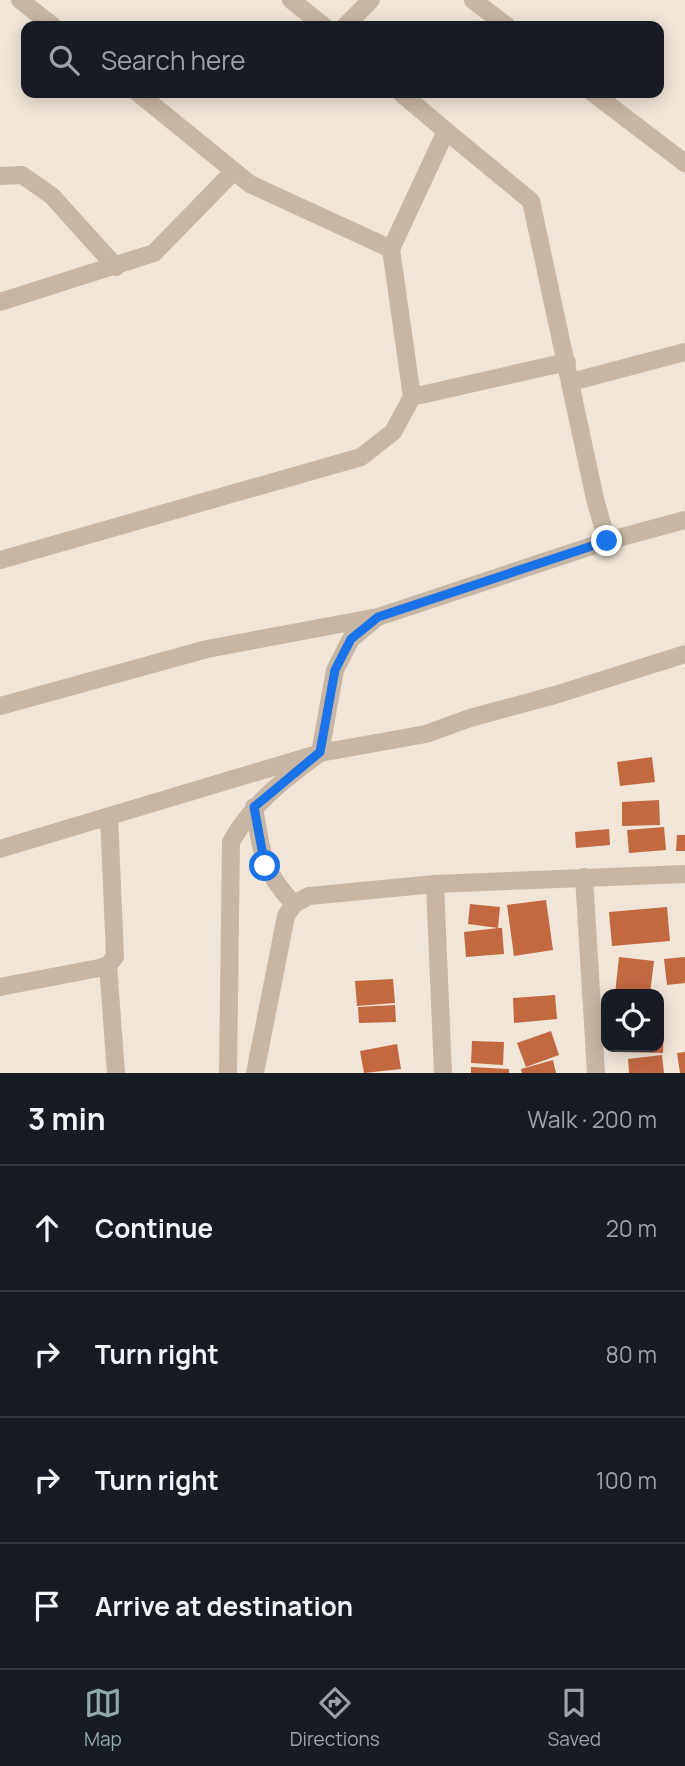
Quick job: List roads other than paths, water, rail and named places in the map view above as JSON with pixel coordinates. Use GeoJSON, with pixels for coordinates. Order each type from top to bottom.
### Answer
{"type":"FeatureCollection","features":[{"type":"Feature","properties":{"kind":"street"},"geometry":{"type":"LineString","coordinates":[[20,0],[47,21]]}},
{"type":"Feature","properties":{"kind":"street"},"geometry":{"type":"LineString","coordinates":[[291,0],[318,21]]}},
{"type":"Feature","properties":{"kind":"street"},"geometry":{"type":"LineString","coordinates":[[350,21],[371,0]]}},
{"type":"Feature","properties":{"kind":"street"},"geometry":{"type":"LineString","coordinates":[[472,0],[500,21]]}},
{"type":"Feature","properties":{"kind":"street"},"geometry":{"type":"LineString","coordinates":[[144,98],[232,173],[250,184],[391,249]]}},
{"type":"Feature","properties":{"kind":"street"},"geometry":{"type":"LineString","coordinates":[[407,98],[531,201],[607,541]]}},
{"type":"Feature","properties":{"kind":"street"},"geometry":{"type":"LineString","coordinates":[[600,98],[685,163]]}},
{"type":"Feature","properties":{"kind":"street"},"geometry":{"type":"LineString","coordinates":[[0,560],[361,457],[393,432],[412,397],[391,249],[446,131]]}},
{"type":"Feature","properties":{"kind":"street"},"geometry":{"type":"LineString","coordinates":[[0,302],[155,253],[232,173]]}},
{"type":"Feature","properties":{"kind":"street"},"geometry":{"type":"LineString","coordinates":[[0,176],[22,175],[52,196],[116,267]]}},
{"type":"Feature","properties":{"kind":"street"},"geometry":{"type":"LineString","coordinates":[[571,382],[685,352]]}},
{"type":"Feature","properties":{"kind":"street"},"geometry":{"type":"LineString","coordinates":[[412,397],[567,362]]}},
{"type":"Feature","properties":{"kind":"street"},"geometry":{"type":"LineString","coordinates":[[0,706],[207,649],[378,617],[607,541],[685,520]]}},
{"type":"Feature","properties":{"kind":"street"},"geometry":{"type":"LineString","coordinates":[[228,1073],[231,842],[254,807],[320,752],[335,670],[351,639],[378,617]]}},
{"type":"Feature","properties":{"kind":"street"},"geometry":{"type":"LineString","coordinates":[[0,849],[320,752],[426,734],[470,718],[555,695],[685,654]]}},
{"type":"Feature","properties":{"kind":"street"},"geometry":{"type":"LineString","coordinates":[[254,807],[265,866],[275,883],[294,904]]}},
{"type":"Feature","properties":{"kind":"street"},"geometry":{"type":"LineString","coordinates":[[0,986],[108,965],[115,957],[109,816]]}},
{"type":"Feature","properties":{"kind":"street"},"geometry":{"type":"LineString","coordinates":[[255,1073],[286,916],[294,904],[309,896],[435,884],[685,874]]}},
{"type":"Feature","properties":{"kind":"street"},"geometry":{"type":"LineString","coordinates":[[584,877],[596,1073]]}},
{"type":"Feature","properties":{"kind":"street"},"geometry":{"type":"LineString","coordinates":[[435,884],[443,1073]]}},
{"type":"Feature","properties":{"kind":"street"},"geometry":{"type":"LineString","coordinates":[[108,965],[116,1073]]}}]}
